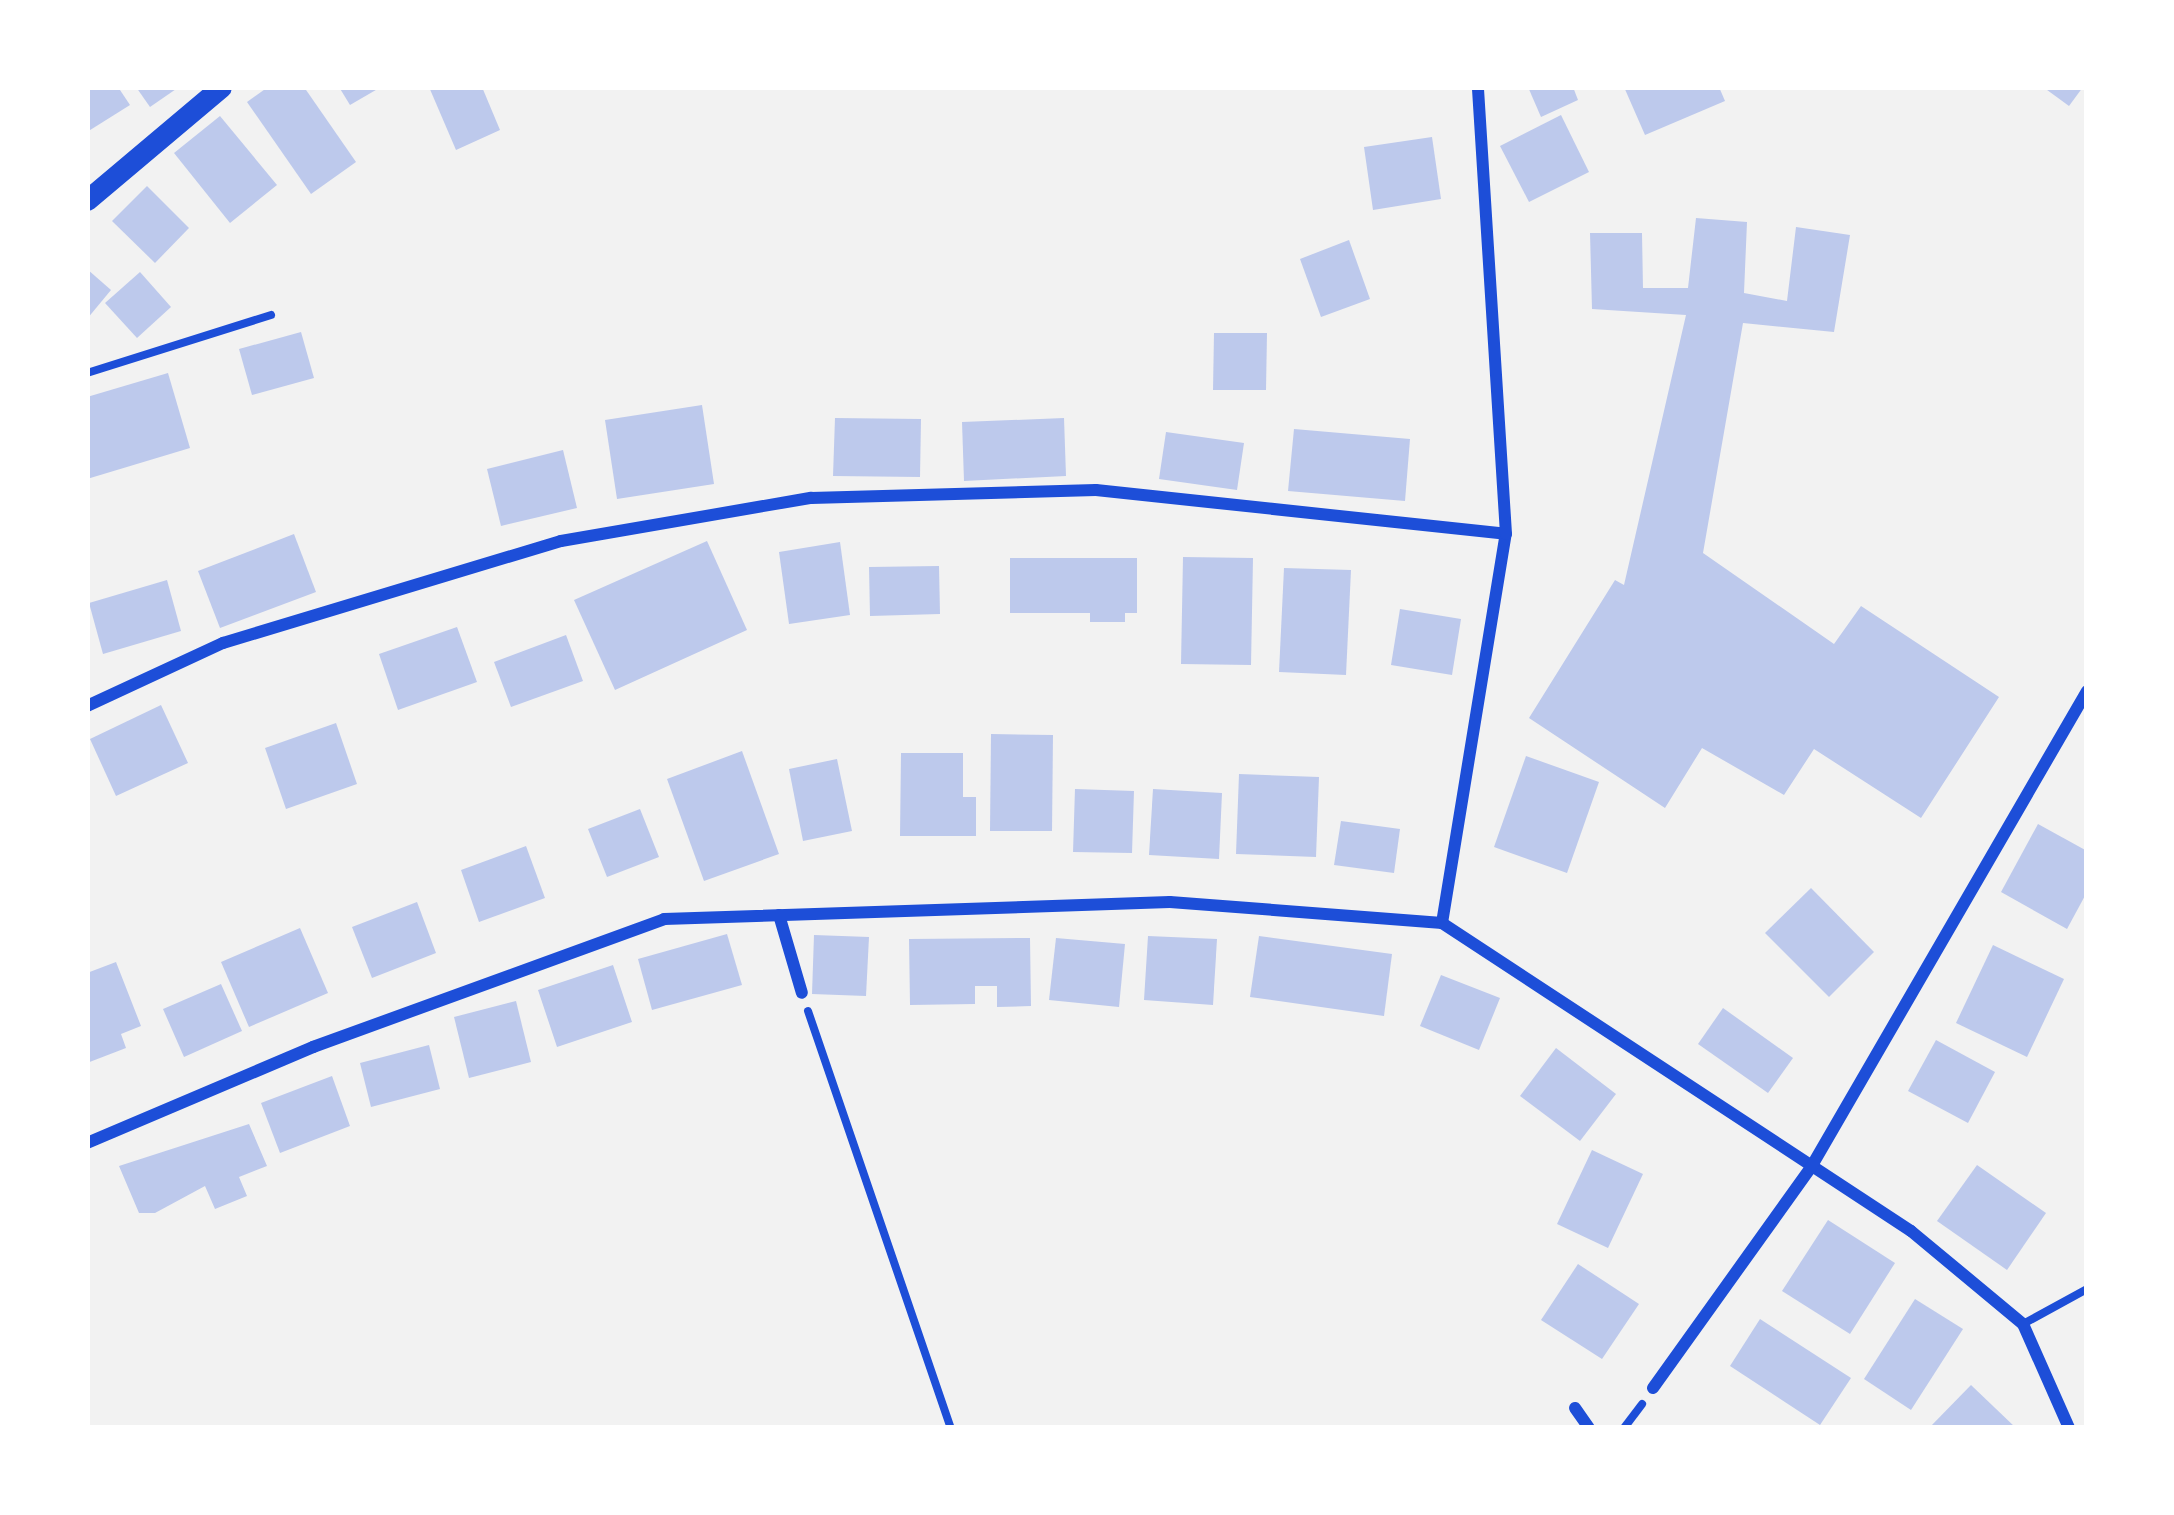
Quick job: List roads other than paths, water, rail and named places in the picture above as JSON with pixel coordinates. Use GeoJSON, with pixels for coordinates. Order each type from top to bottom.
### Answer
{"type":"FeatureCollection","features":[{"type":"Feature","properties":{"kind":"street"},"geometry":{"type":"LineString","coordinates":[[87,200],[221,87]]}},
{"type":"Feature","properties":{"kind":"street"},"geometry":{"type":"LineString","coordinates":[[1442,923],[1506,534],[1478,87]]}},
{"type":"Feature","properties":{"kind":"street"},"geometry":{"type":"LineString","coordinates":[[87,706],[223,643],[561,542],[811,497],[1096,490],[1506,534]]}},
{"type":"Feature","properties":{"kind":"street"},"geometry":{"type":"LineString","coordinates":[[1654,1388],[1810,1169],[2087,691]]}},
{"type":"Feature","properties":{"kind":"street"},"geometry":{"type":"LineString","coordinates":[[87,1143],[313,1048],[664,919],[1170,902],[1442,923],[1810,1169],[1911,1231],[2023,1324],[2069,1428]]}},
{"type":"Feature","properties":{"kind":"street"},"geometry":{"type":"LineString","coordinates":[[779,915],[802,993]]}},
{"type":"Feature","properties":{"kind":"street"},"geometry":{"type":"LineString","coordinates":[[1575,1408],[1589,1428]]}},
{"type":"Feature","properties":{"kind":"lane"},"geometry":{"type":"LineString","coordinates":[[87,373],[271,315]]}},
{"type":"Feature","properties":{"kind":"lane"},"geometry":{"type":"LineString","coordinates":[[2023,1324],[2087,1289]]}}]}
